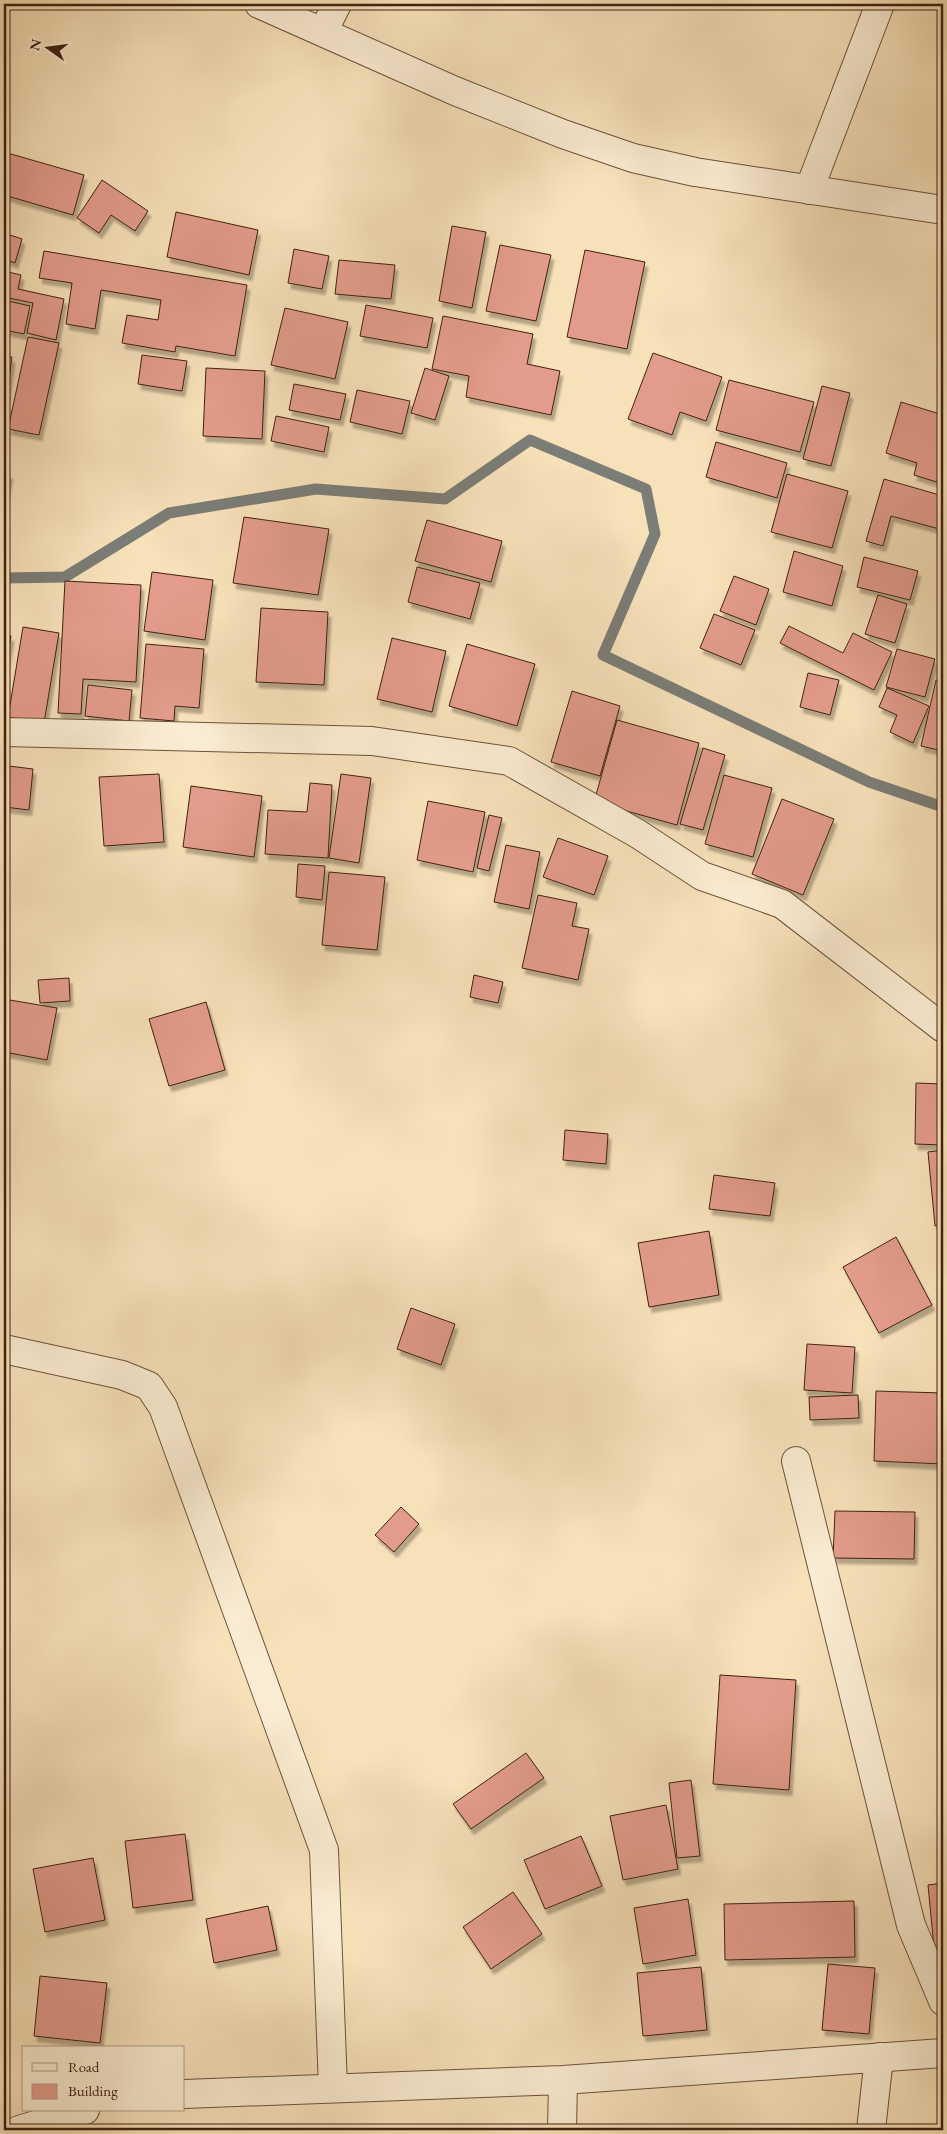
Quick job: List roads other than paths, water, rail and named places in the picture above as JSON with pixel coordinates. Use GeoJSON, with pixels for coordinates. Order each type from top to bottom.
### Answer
{"type":"FeatureCollection","features":[{"type":"Feature","properties":{"kind":"street"},"geometry":{"type":"LineString","coordinates":[[259,4],[455,91],[563,134],[633,158],[695,172],[943,210]]}},
{"type":"Feature","properties":{"kind":"street"},"geometry":{"type":"LineString","coordinates":[[323,32],[338,4]]}},
{"type":"Feature","properties":{"kind":"street"},"geometry":{"type":"LineString","coordinates":[[809,190],[880,4]]}},
{"type":"Feature","properties":{"kind":"street"},"geometry":{"type":"LineString","coordinates":[[4,732],[372,741],[509,761],[638,834],[702,876],[782,904],[943,1028]]}},
{"type":"Feature","properties":{"kind":"street"},"geometry":{"type":"LineString","coordinates":[[4,1349],[122,1375],[149,1386],[164,1407],[324,1850],[333,2088]]}},
{"type":"Feature","properties":{"kind":"street"},"geometry":{"type":"LineString","coordinates":[[796,1460],[911,1925],[943,2002]]}},
{"type":"Feature","properties":{"kind":"street"},"geometry":{"type":"LineString","coordinates":[[185,2094],[563,2080],[943,2053]]}},
{"type":"Feature","properties":{"kind":"street"},"geometry":{"type":"LineString","coordinates":[[871,2130],[878,2057]]}},
{"type":"Feature","properties":{"kind":"street"},"geometry":{"type":"LineString","coordinates":[[562,2130],[563,2080]]}},
{"type":"Feature","properties":{"kind":"street"},"geometry":{"type":"LineString","coordinates":[[19,2130],[78,2112]]}},
{"type":"Feature","properties":{"kind":"waterway"},"geometry":{"type":"LineString","coordinates":[[4,578],[65,577],[169,513],[316,489],[445,499],[530,440],[646,489],[655,534],[603,655],[869,782],[943,807]]}}]}
